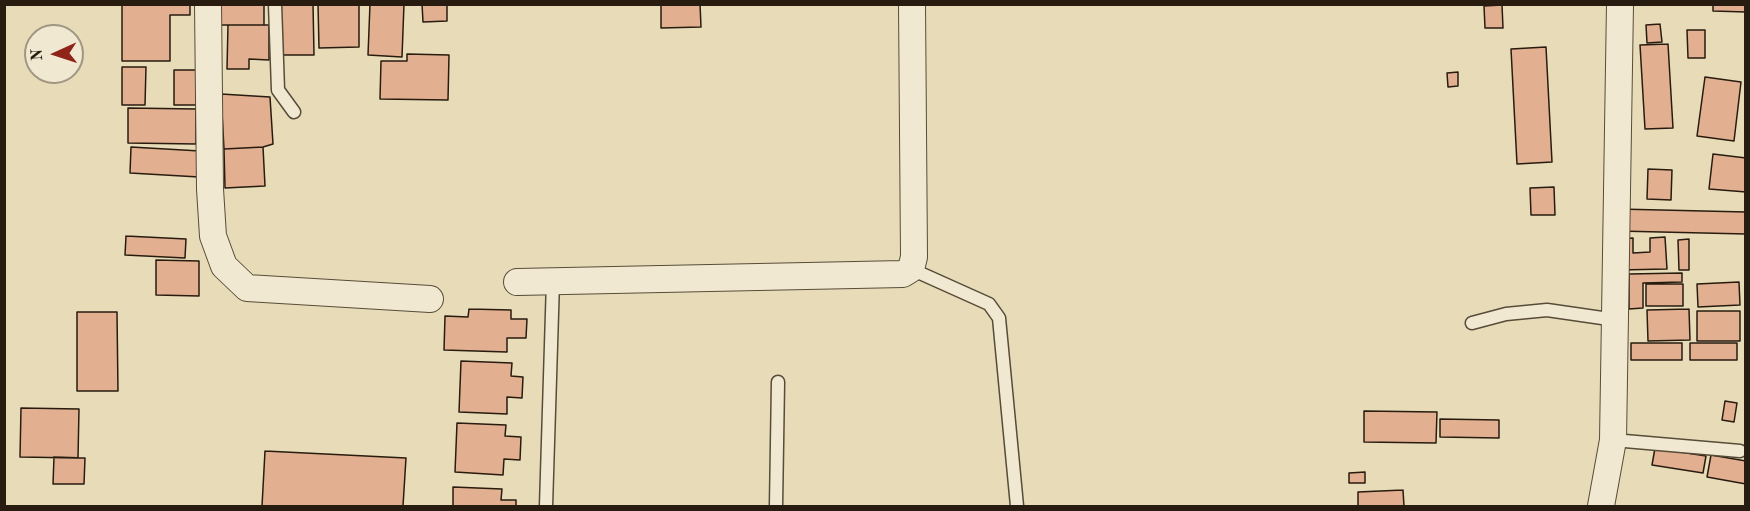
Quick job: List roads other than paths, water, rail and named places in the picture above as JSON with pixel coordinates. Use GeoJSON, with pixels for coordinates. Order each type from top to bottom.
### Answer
{"type":"FeatureCollection","features":[{"type":"Feature","properties":{"kind":"street"},"geometry":{"type":"LineString","coordinates":[[208,4],[212,225],[213,236],[224,267],[247,288],[430,298]]}},
{"type":"Feature","properties":{"kind":"street"},"geometry":{"type":"LineString","coordinates":[[517,282],[903,274],[911,269],[914,257],[912,4]]}},
{"type":"Feature","properties":{"kind":"street"},"geometry":{"type":"LineString","coordinates":[[1601,507],[1612,440],[1620,4]]}},
{"type":"Feature","properties":{"kind":"lane"},"geometry":{"type":"LineString","coordinates":[[275,4],[278,90],[294,112]]}},
{"type":"Feature","properties":{"kind":"lane"},"geometry":{"type":"LineString","coordinates":[[911,269],[989,304],[999,318],[1017,507]]}},
{"type":"Feature","properties":{"kind":"lane"},"geometry":{"type":"LineString","coordinates":[[546,507],[553,281]]}},
{"type":"Feature","properties":{"kind":"lane"},"geometry":{"type":"LineString","coordinates":[[1472,323],[1506,314],[1547,310],[1616,320]]}},
{"type":"Feature","properties":{"kind":"lane"},"geometry":{"type":"LineString","coordinates":[[776,507],[778,382]]}},
{"type":"Feature","properties":{"kind":"lane"},"geometry":{"type":"LineString","coordinates":[[1612,440],[1740,451]]}}]}
